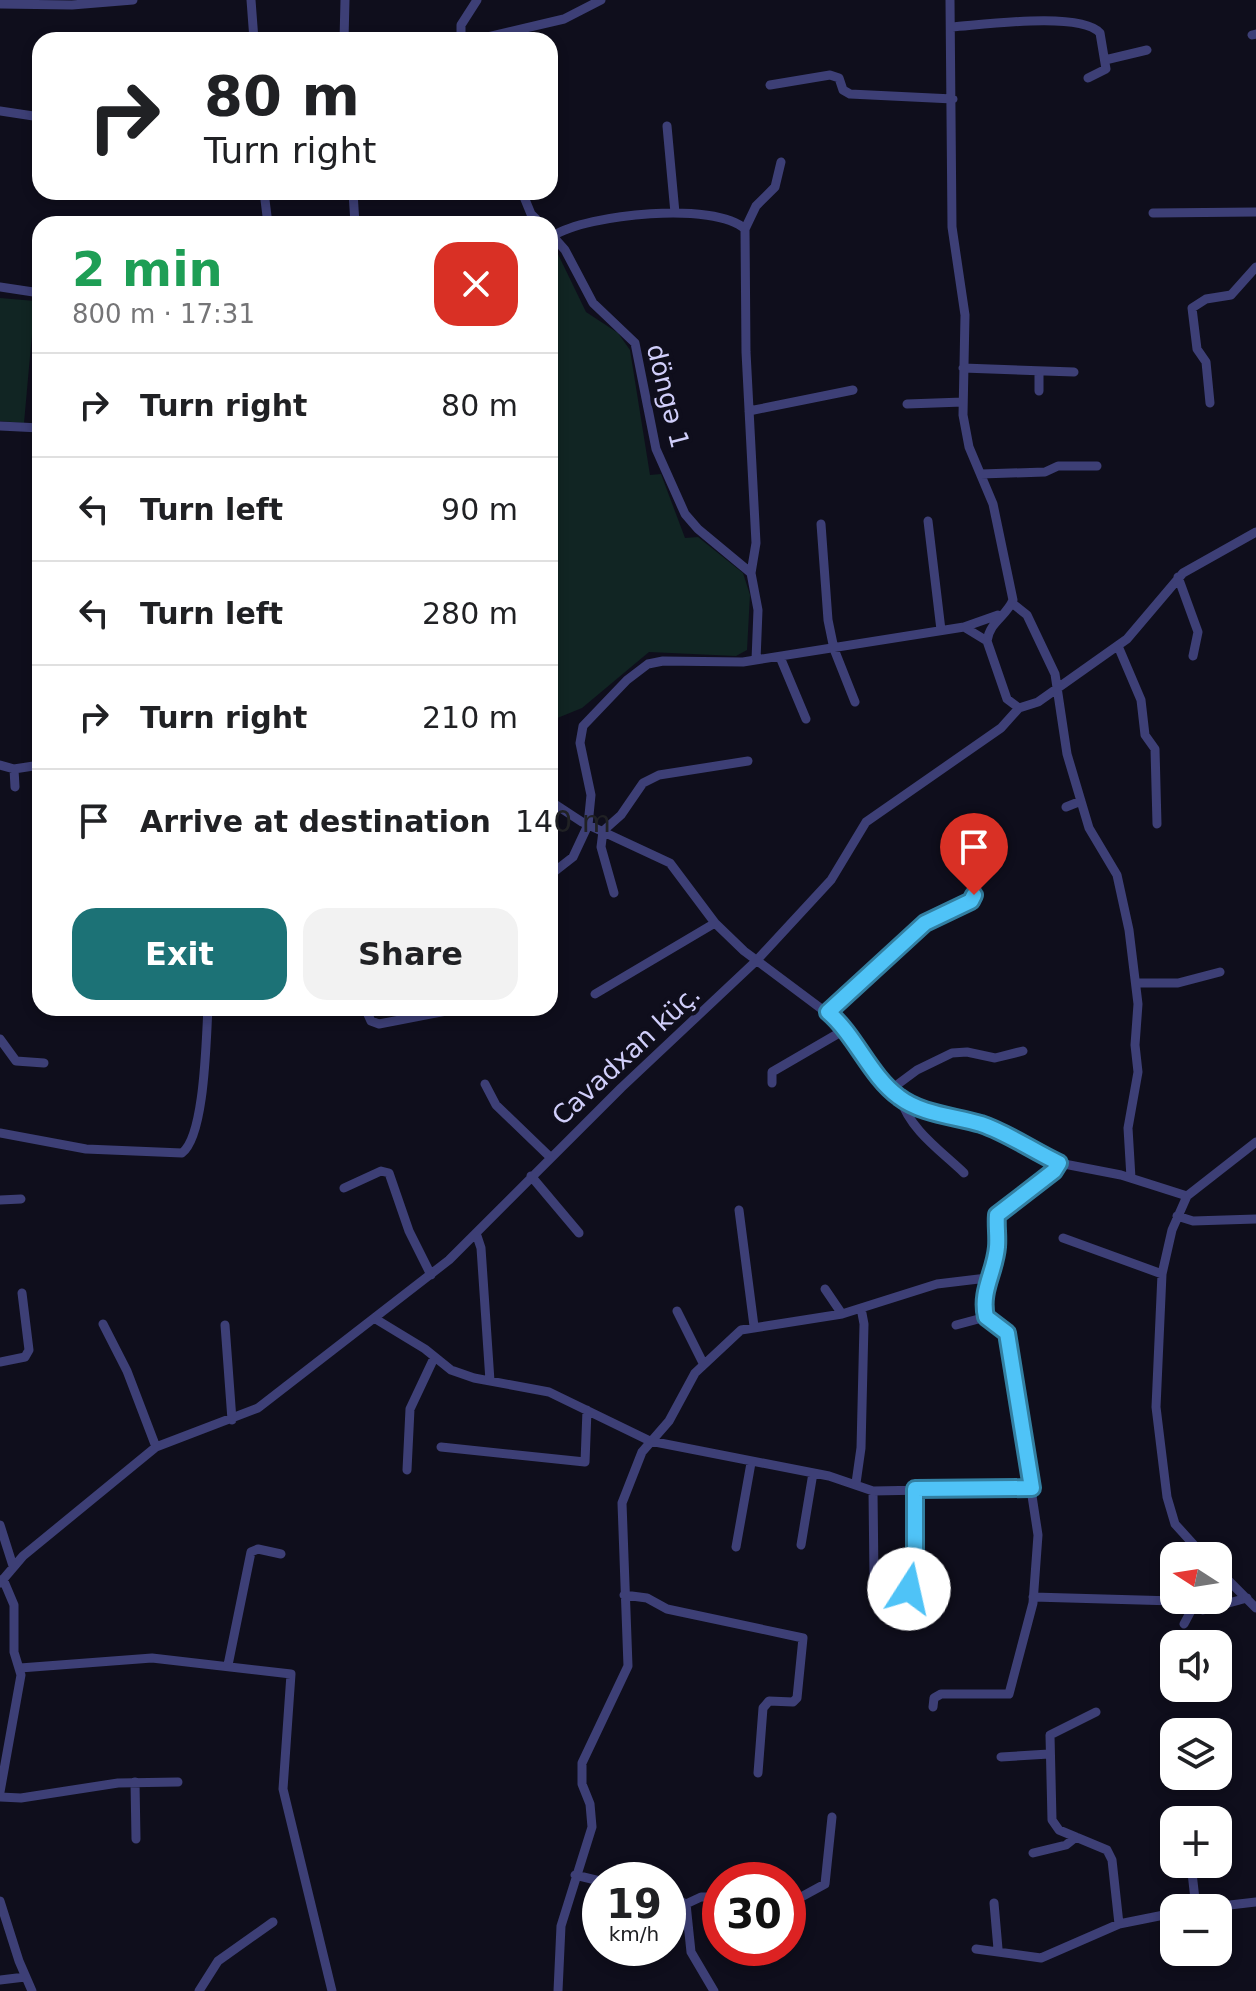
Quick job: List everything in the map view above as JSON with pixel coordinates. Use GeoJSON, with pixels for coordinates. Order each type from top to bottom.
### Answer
{"type":"FeatureCollection","features":[{"type":"Feature","properties":{"kind":"street"},"geometry":{"type":"LineString","coordinates":[[0,4],[61,6],[133,0]]}},
{"type":"Feature","properties":{"kind":"street"},"geometry":{"type":"LineString","coordinates":[[251,0],[253,32]]}},
{"type":"Feature","properties":{"kind":"street"},"geometry":{"type":"LineString","coordinates":[[344,32],[345,0]]}},
{"type":"Feature","properties":{"kind":"street"},"geometry":{"type":"LineString","coordinates":[[462,32],[463,18],[477,0]]}},
{"type":"Feature","properties":{"kind":"street"},"geometry":{"type":"LineString","coordinates":[[509,32],[564,19],[601,0]]}},
{"type":"Feature","properties":{"kind":"street"},"geometry":{"type":"LineString","coordinates":[[950,0],[952,227],[965,315],[963,402],[966,435],[997,518],[1012,603],[1027,615],[1047,652],[1059,687],[1067,754],[1081,801],[1093,836],[1108,855],[1117,875],[1137,983],[1135,1045],[1138,1072],[1128,1128],[1131,1178]]}},
{"type":"Feature","properties":{"kind":"street"},"geometry":{"type":"LineString","coordinates":[[952,27],[1037,22],[1090,25],[1100,33],[1105,60],[1104,72],[1088,78]]}},
{"type":"Feature","properties":{"kind":"street"},"geometry":{"type":"LineString","coordinates":[[1105,60],[1147,50]]}},
{"type":"Feature","properties":{"kind":"street"},"geometry":{"type":"LineString","coordinates":[[770,85],[830,75],[839,78],[843,90],[850,94],[953,99]]}},
{"type":"Feature","properties":{"kind":"street"},"geometry":{"type":"LineString","coordinates":[[0,111],[32,116]]}},
{"type":"Feature","properties":{"kind":"street"},"geometry":{"type":"LineString","coordinates":[[667,126],[675,213]]}},
{"type":"Feature","properties":{"kind":"street"},"geometry":{"type":"LineString","coordinates":[[756,660],[758,610],[751,573],[756,543],[745,229],[756,206],[775,187],[781,162]]}},
{"type":"Feature","properties":{"kind":"street"},"geometry":{"type":"LineString","coordinates":[[1153,213],[1256,212]]}},
{"type":"Feature","properties":{"kind":"street"},"geometry":{"type":"LineString","coordinates":[[558,232],[616,216],[675,213],[730,221],[745,229]]}},
{"type":"Feature","properties":{"kind":"street","name":"döngə 1"},"geometry":{"type":"LineString","coordinates":[[558,241],[593,303],[635,343],[656,449],[685,514],[698,529],[751,573]]}},
{"type":"Feature","properties":{"kind":"street"},"geometry":{"type":"LineString","coordinates":[[1210,403],[1206,362],[1197,349],[1192,308],[1206,299],[1231,295],[1256,267]]}},
{"type":"Feature","properties":{"kind":"street"},"geometry":{"type":"LineString","coordinates":[[0,287],[32,292]]}},
{"type":"Feature","properties":{"kind":"street"},"geometry":{"type":"LineString","coordinates":[[963,368],[1074,372]]}},
{"type":"Feature","properties":{"kind":"street"},"geometry":{"type":"LineString","coordinates":[[1039,371],[1039,391]]}},
{"type":"Feature","properties":{"kind":"street"},"geometry":{"type":"LineString","coordinates":[[749,411],[853,390]]}},
{"type":"Feature","properties":{"kind":"street"},"geometry":{"type":"LineString","coordinates":[[907,404],[963,402]]}},
{"type":"Feature","properties":{"kind":"street"},"geometry":{"type":"LineString","coordinates":[[0,426],[32,428]]}},
{"type":"Feature","properties":{"kind":"street"},"geometry":{"type":"LineString","coordinates":[[981,474],[1045,472],[1058,466],[1097,466]]}},
{"type":"Feature","properties":{"kind":"street"},"geometry":{"type":"LineString","coordinates":[[928,521],[941,630]]}},
{"type":"Feature","properties":{"kind":"street"},"geometry":{"type":"LineString","coordinates":[[821,524],[827,609],[834,649],[855,702]]}},
{"type":"Feature","properties":{"kind":"street","name":"Cavadxan küç."},"geometry":{"type":"LineString","coordinates":[[1,1581],[13,1566],[156,1447],[232,1420],[280,1393],[431,1275],[756,961],[831,880],[866,822],[1001,728],[1019,708],[1038,702],[1118,646],[1134,633],[1178,577],[1256,532]]}},
{"type":"Feature","properties":{"kind":"street"},"geometry":{"type":"LineString","coordinates":[[1178,577],[1198,632],[1193,656]]}},
{"type":"Feature","properties":{"kind":"street"},"geometry":{"type":"LineString","coordinates":[[1012,603],[990,627],[987,641],[1007,699],[1019,708]]}},
{"type":"Feature","properties":{"kind":"street"},"geometry":{"type":"LineString","coordinates":[[558,868],[579,849],[588,825],[591,795],[581,750],[581,732],[627,680],[655,662],[721,664],[780,657],[964,627],[1002,614]]}},
{"type":"Feature","properties":{"kind":"street"},"geometry":{"type":"LineString","coordinates":[[964,627],[987,641]]}},
{"type":"Feature","properties":{"kind":"street"},"geometry":{"type":"LineString","coordinates":[[1118,646],[1141,700],[1145,735],[1155,749],[1157,824]]}},
{"type":"Feature","properties":{"kind":"street"},"geometry":{"type":"LineString","coordinates":[[780,657],[806,719]]}},
{"type":"Feature","properties":{"kind":"street"},"geometry":{"type":"LineString","coordinates":[[614,893],[601,847],[603,831],[652,777],[748,761]]}},
{"type":"Feature","properties":{"kind":"street"},"geometry":{"type":"LineString","coordinates":[[0,765],[14,769],[32,766]]}},
{"type":"Feature","properties":{"kind":"street"},"geometry":{"type":"LineString","coordinates":[[14,769],[15,787]]}},
{"type":"Feature","properties":{"kind":"street"},"geometry":{"type":"LineString","coordinates":[[1066,807],[1081,801]]}},
{"type":"Feature","properties":{"kind":"street"},"geometry":{"type":"LineString","coordinates":[[558,806],[588,825],[670,863],[715,923],[756,961],[828,1012],[846,1029],[890,1090],[900,1098],[919,1108],[982,1125],[1059,1163],[1131,1178],[1187,1196]]}},
{"type":"Feature","properties":{"kind":"street"},"geometry":{"type":"LineString","coordinates":[[828,1012],[925,923],[971,901],[972,886]]}},
{"type":"Feature","properties":{"kind":"street"},"geometry":{"type":"LineString","coordinates":[[595,994],[715,923]]}},
{"type":"Feature","properties":{"kind":"street"},"geometry":{"type":"LineString","coordinates":[[1137,983],[1178,983],[1220,972]]}},
{"type":"Feature","properties":{"kind":"street"},"geometry":{"type":"LineString","coordinates":[[0,1133],[86,1149],[182,1153],[192,1142],[203,1075],[207,1016]]}},
{"type":"Feature","properties":{"kind":"street"},"geometry":{"type":"LineString","coordinates":[[369,1016],[371,1021],[379,1024],[420,1016]]}},
{"type":"Feature","properties":{"kind":"street"},"geometry":{"type":"LineString","coordinates":[[772,1083],[772,1072],[846,1029]]}},
{"type":"Feature","properties":{"kind":"street"},"geometry":{"type":"LineString","coordinates":[[0,1039],[16,1061],[44,1063]]}},
{"type":"Feature","properties":{"kind":"street"},"geometry":{"type":"LineString","coordinates":[[890,1090],[917,1070],[952,1053],[967,1052],[995,1058],[1023,1051]]}},
{"type":"Feature","properties":{"kind":"street"},"geometry":{"type":"LineString","coordinates":[[485,1084],[496,1105],[550,1157]]}},
{"type":"Feature","properties":{"kind":"street"},"geometry":{"type":"LineString","coordinates":[[900,1098],[907,1116],[920,1133],[964,1173]]}},
{"type":"Feature","properties":{"kind":"street"},"geometry":{"type":"LineString","coordinates":[[1191,1542],[1175,1524],[1167,1497],[1156,1407],[1162,1274],[1177,1216],[1187,1196],[1256,1142]]}},
{"type":"Feature","properties":{"kind":"street"},"geometry":{"type":"LineString","coordinates":[[986,1317],[987,1278],[998,1244],[997,1215],[1054,1171],[1059,1163]]}},
{"type":"Feature","properties":{"kind":"street"},"geometry":{"type":"LineString","coordinates":[[344,1188],[381,1171],[389,1173],[409,1231],[431,1275]]}},
{"type":"Feature","properties":{"kind":"street"},"geometry":{"type":"LineString","coordinates":[[531,1176],[579,1233]]}},
{"type":"Feature","properties":{"kind":"street"},"geometry":{"type":"LineString","coordinates":[[0,1200],[21,1199]]}},
{"type":"Feature","properties":{"kind":"street"},"geometry":{"type":"LineString","coordinates":[[739,1210],[754,1326]]}},
{"type":"Feature","properties":{"kind":"street"},"geometry":{"type":"LineString","coordinates":[[1177,1216],[1193,1221],[1256,1219]]}},
{"type":"Feature","properties":{"kind":"street"},"geometry":{"type":"LineString","coordinates":[[476,1233],[481,1248],[490,1381]]}},
{"type":"Feature","properties":{"kind":"street"},"geometry":{"type":"LineString","coordinates":[[1063,1238],[1162,1274]]}},
{"type":"Feature","properties":{"kind":"street"},"geometry":{"type":"LineString","coordinates":[[558,1991],[561,1926],[592,1827],[590,1804],[582,1784],[582,1763],[628,1666],[622,1503],[633,1467],[650,1441],[669,1421],[686,1386],[703,1363],[730,1337],[754,1326],[842,1314],[937,1284],[987,1278]]}},
{"type":"Feature","properties":{"kind":"street"},"geometry":{"type":"LineString","coordinates":[[825,1289],[842,1314]]}},
{"type":"Feature","properties":{"kind":"street"},"geometry":{"type":"LineString","coordinates":[[0,1362],[25,1357],[29,1350],[22,1293]]}},
{"type":"Feature","properties":{"kind":"street"},"geometry":{"type":"LineString","coordinates":[[856,1483],[864,1340],[861,1308]]}},
{"type":"Feature","properties":{"kind":"street"},"geometry":{"type":"LineString","coordinates":[[677,1311],[703,1363]]}},
{"type":"Feature","properties":{"kind":"street"},"geometry":{"type":"LineString","coordinates":[[956,1325],[986,1317]]}},
{"type":"Feature","properties":{"kind":"street"},"geometry":{"type":"LineString","coordinates":[[933,1707],[934,1698],[941,1694],[1009,1694],[1033,1597],[1038,1535],[1007,1333],[986,1317]]}},
{"type":"Feature","properties":{"kind":"street"},"geometry":{"type":"LineString","coordinates":[[374,1318],[451,1370],[490,1381],[535,1388],[650,1441],[813,1473],[856,1483],[873,1491],[1032,1488]]}},
{"type":"Feature","properties":{"kind":"street"},"geometry":{"type":"LineString","coordinates":[[103,1324],[127,1371],[156,1447]]}},
{"type":"Feature","properties":{"kind":"street"},"geometry":{"type":"LineString","coordinates":[[225,1325],[232,1420]]}},
{"type":"Feature","properties":{"kind":"street"},"geometry":{"type":"LineString","coordinates":[[407,1470],[410,1409],[434,1358]]}},
{"type":"Feature","properties":{"kind":"street"},"geometry":{"type":"LineString","coordinates":[[441,1447],[585,1462],[587,1410]]}},
{"type":"Feature","properties":{"kind":"street"},"geometry":{"type":"LineString","coordinates":[[736,1547],[751,1463]]}},
{"type":"Feature","properties":{"kind":"street"},"geometry":{"type":"LineString","coordinates":[[801,1545],[813,1473]]}},
{"type":"Feature","properties":{"kind":"street"},"geometry":{"type":"LineString","coordinates":[[899,1591],[909,1589],[915,1582],[915,1489]]}},
{"type":"Feature","properties":{"kind":"street"},"geometry":{"type":"LineString","coordinates":[[873,1491],[874,1578]]}},
{"type":"Feature","properties":{"kind":"street"},"geometry":{"type":"LineString","coordinates":[[0,1525],[13,1566]]}},
{"type":"Feature","properties":{"kind":"street"},"geometry":{"type":"LineString","coordinates":[[228,1665],[251,1552],[258,1549],[281,1554]]}},
{"type":"Feature","properties":{"kind":"street"},"geometry":{"type":"LineString","coordinates":[[1,1581],[14,1605],[14,1652],[20,1668],[20,1687],[0,1794],[21,1798],[135,1782],[178,1782]]}},
{"type":"Feature","properties":{"kind":"street"},"geometry":{"type":"LineString","coordinates":[[1232,1584],[1256,1608]]}},
{"type":"Feature","properties":{"kind":"street"},"geometry":{"type":"LineString","coordinates":[[624,1595],[641,1596],[667,1609],[803,1638],[797,1698],[787,1703],[769,1701],[763,1708],[758,1773]]}},
{"type":"Feature","properties":{"kind":"street"},"geometry":{"type":"LineString","coordinates":[[1033,1597],[1160,1601]]}},
{"type":"Feature","properties":{"kind":"street"},"geometry":{"type":"LineString","coordinates":[[1232,1602],[1247,1598]]}},
{"type":"Feature","properties":{"kind":"street"},"geometry":{"type":"LineString","coordinates":[[1184,1624],[1189,1614]]}},
{"type":"Feature","properties":{"kind":"street"},"geometry":{"type":"LineString","coordinates":[[20,1668],[138,1658],[288,1672],[293,1677],[283,1789],[332,1991]]}},
{"type":"Feature","properties":{"kind":"street"},"geometry":{"type":"LineString","coordinates":[[1096,1712],[1053,1732],[1049,1739],[1052,1820],[1055,1827],[1107,1850],[1112,1860],[1119,1924]]}},
{"type":"Feature","properties":{"kind":"street"},"geometry":{"type":"LineString","coordinates":[[1001,1757],[1049,1754]]}},
{"type":"Feature","properties":{"kind":"street"},"geometry":{"type":"LineString","coordinates":[[135,1782],[136,1839]]}},
{"type":"Feature","properties":{"kind":"street"},"geometry":{"type":"LineString","coordinates":[[806,1894],[825,1884],[832,1817]]}},
{"type":"Feature","properties":{"kind":"street"},"geometry":{"type":"LineString","coordinates":[[1033,1853],[1066,1845],[1076,1837]]}},
{"type":"Feature","properties":{"kind":"street"},"geometry":{"type":"LineString","coordinates":[[575,1875],[582,1877]]}},
{"type":"Feature","properties":{"kind":"street"},"geometry":{"type":"LineString","coordinates":[[702,1897],[686,1904],[691,1952],[714,1991]]}},
{"type":"Feature","properties":{"kind":"street"},"geometry":{"type":"LineString","coordinates":[[0,1901],[32,1991]]}},
{"type":"Feature","properties":{"kind":"street"},"geometry":{"type":"LineString","coordinates":[[1232,1905],[1256,1902]]}},
{"type":"Feature","properties":{"kind":"street"},"geometry":{"type":"LineString","coordinates":[[994,1903],[998,1949]]}},
{"type":"Feature","properties":{"kind":"street"},"geometry":{"type":"LineString","coordinates":[[976,1949],[998,1949],[1041,1958],[1119,1924],[1160,1916]]}},
{"type":"Feature","properties":{"kind":"street"},"geometry":{"type":"LineString","coordinates":[[199,1991],[218,1961],[273,1922]]}},
{"type":"Feature","properties":{"kind":"street"},"geometry":{"type":"LineString","coordinates":[[0,1980],[25,1977]]}},
{"type":"Feature","properties":{"kind":"green space"},"geometry":{"type":"Polygon","coordinates":[[[558,254],[586,312],[618,333],[630,350],[650,475],[661,474],[685,538],[698,537],[743,573],[750,595],[747,650],[736,656],[649,652],[582,708],[558,718],[558,254]]]}},
{"type":"Feature","properties":{"kind":"green space"},"geometry":{"type":"Polygon","coordinates":[[[0,298],[32,301],[24,423],[0,421],[0,298]]]}},
{"type":"Feature","properties":{"kind":"route"},"geometry":{"type":"LineString","coordinates":[[909,1589],[915,1582],[915,1489],[983,1491],[1032,1488],[1016,1371],[1007,1333],[986,1317],[984,1305],[987,1278],[998,1244],[997,1215],[1054,1171],[1059,1163],[982,1125],[919,1108],[900,1098],[890,1090],[846,1029],[828,1012],[917,929],[971,901],[974,895]]}}]}
